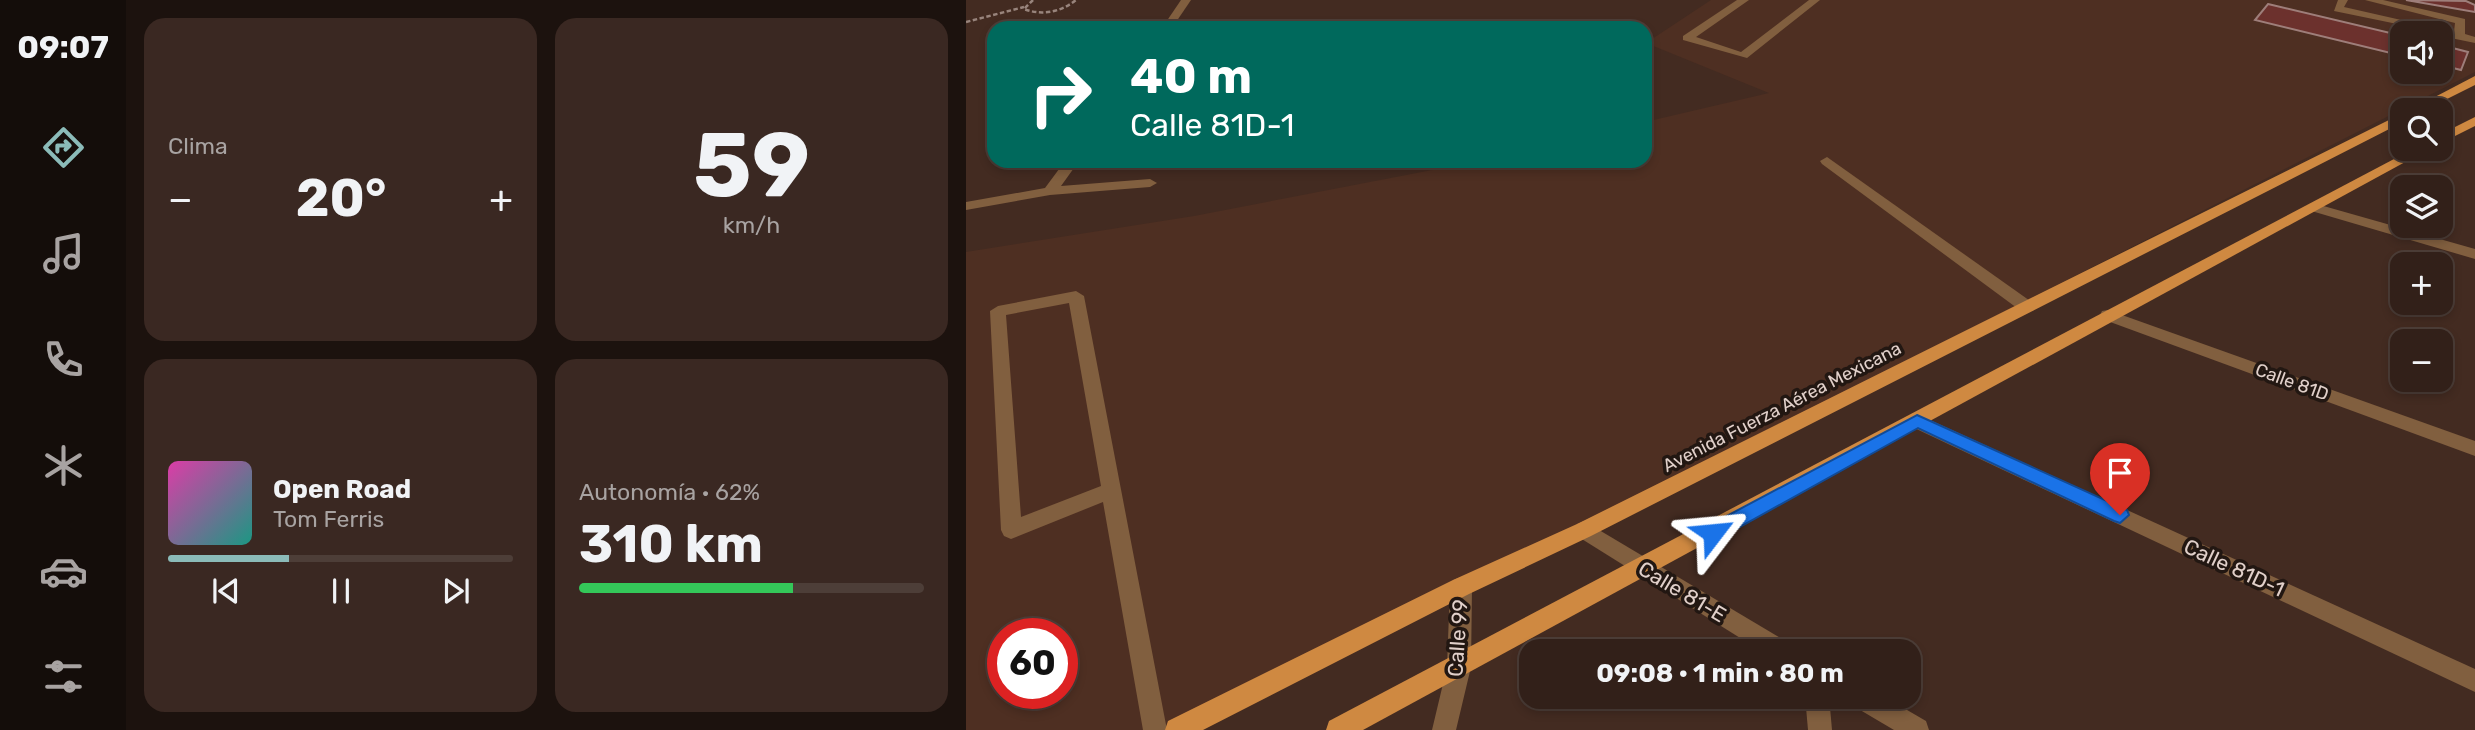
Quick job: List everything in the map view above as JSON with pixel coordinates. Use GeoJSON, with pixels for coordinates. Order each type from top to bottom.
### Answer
{"type":"FeatureCollection","features":[{"type":"Feature","properties":{"kind":"main road"},"geometry":{"type":"LineString","coordinates":[[2441,98],[2473,83]]}},
{"type":"Feature","properties":{"kind":"main road"},"geometry":{"type":"LineString","coordinates":[[2453,133],[2475,121]]}},
{"type":"Feature","properties":{"kind":"main road","name":"Avenida Fuerza Aérea Mexicana"},"geometry":{"type":"LineString","coordinates":[[1177,730],[1461,587],[1584,530],[2390,124]]}},
{"type":"Feature","properties":{"kind":"main road"},"geometry":{"type":"LineString","coordinates":[[1338,730],[1645,570],[2108,316],[2232,253],[2399,161]]}},
{"type":"Feature","properties":{"kind":"street"},"geometry":{"type":"LineString","coordinates":[[1172,21],[1186,0]]}},
{"type":"Feature","properties":{"kind":"street"},"geometry":{"type":"LineString","coordinates":[[1744,0],[1687,38],[1743,56],[1815,0]]}},
{"type":"Feature","properties":{"kind":"street"},"geometry":{"type":"LineString","coordinates":[[2343,0],[2338,9],[2475,40]]}},
{"type":"Feature","properties":{"kind":"street"},"geometry":{"type":"LineString","coordinates":[[2370,0],[2461,21],[2459,36]]}},
{"type":"Feature","properties":{"kind":"street"},"geometry":{"type":"LineString","coordinates":[[1827,161],[2027,307]]}},
{"type":"Feature","properties":{"kind":"street"},"geometry":{"type":"LineString","coordinates":[[1050,191],[1067,168]]}},
{"type":"Feature","properties":{"kind":"street"},"geometry":{"type":"LineString","coordinates":[[966,206],[1050,191],[1150,183]]}},
{"type":"Feature","properties":{"kind":"street"},"geometry":{"type":"LineString","coordinates":[[2313,207],[2475,254]]}},
{"type":"Feature","properties":{"kind":"street"},"geometry":{"type":"LineString","coordinates":[[1111,490],[1011,530],[998,311],[1076,296],[1155,730]]}},
{"type":"Feature","properties":{"kind":"street","name":"Calle 81D"},"geometry":{"type":"LineString","coordinates":[[2108,316],[2475,449]]}},
{"type":"Feature","properties":{"kind":"street","name":"Calle 81D-1"},"geometry":{"type":"LineString","coordinates":[[1917,421],[2475,681]]}},
{"type":"Feature","properties":{"kind":"street","name":"Calle 81-E"},"geometry":{"type":"LineString","coordinates":[[1584,530],[1761,639]]}},
{"type":"Feature","properties":{"kind":"street","name":"Calle 99"},"geometry":{"type":"LineString","coordinates":[[1444,730],[1459,667],[1461,587]]}},
{"type":"Feature","properties":{"kind":"street"},"geometry":{"type":"LineString","coordinates":[[1818,709],[1820,730]]}},
{"type":"Feature","properties":{"kind":"street"},"geometry":{"type":"LineString","coordinates":[[1881,709],[1917,730]]}},
{"type":"Feature","properties":{"kind":"path"},"geometry":{"type":"LineString","coordinates":[[966,22],[1024,7],[1032,0]]}},
{"type":"Feature","properties":{"kind":"path"},"geometry":{"type":"LineString","coordinates":[[1024,7],[1027,11],[1040,13],[1057,10],[1077,1]]}},
{"type":"Feature","properties":{"kind":"shaded area"},"geometry":{"type":"Polygon","coordinates":[[[1711,0],[2475,0],[2475,72],[2453,83],[2453,21],[2390,21],[2390,84],[2451,84],[2424,98],[2390,98],[2390,115],[2014,307],[1163,730],[966,730],[966,252],[1194,216],[1443,168],[1652,168],[1652,120],[1769,93],[1652,45],[1652,39],[1711,0]]]}},
{"type":"Feature","properties":{"kind":"building"},"geometry":{"type":"Polygon","coordinates":[[[2406,0],[2466,1],[2475,5],[2475,12],[2406,0]]]}},
{"type":"Feature","properties":{"kind":"building"},"geometry":{"type":"Polygon","coordinates":[[[2268,4],[2390,33],[2390,53],[2255,20],[2268,4]]]}},
{"type":"Feature","properties":{"kind":"building"},"geometry":{"type":"Polygon","coordinates":[[[2453,48],[2468,52],[2461,70],[2453,68],[2453,48]]]}},
{"type":"Feature","properties":{"kind":"route"},"geometry":{"type":"LineString","coordinates":[[1713,533],[1917,421],[2120,515]]}}]}
